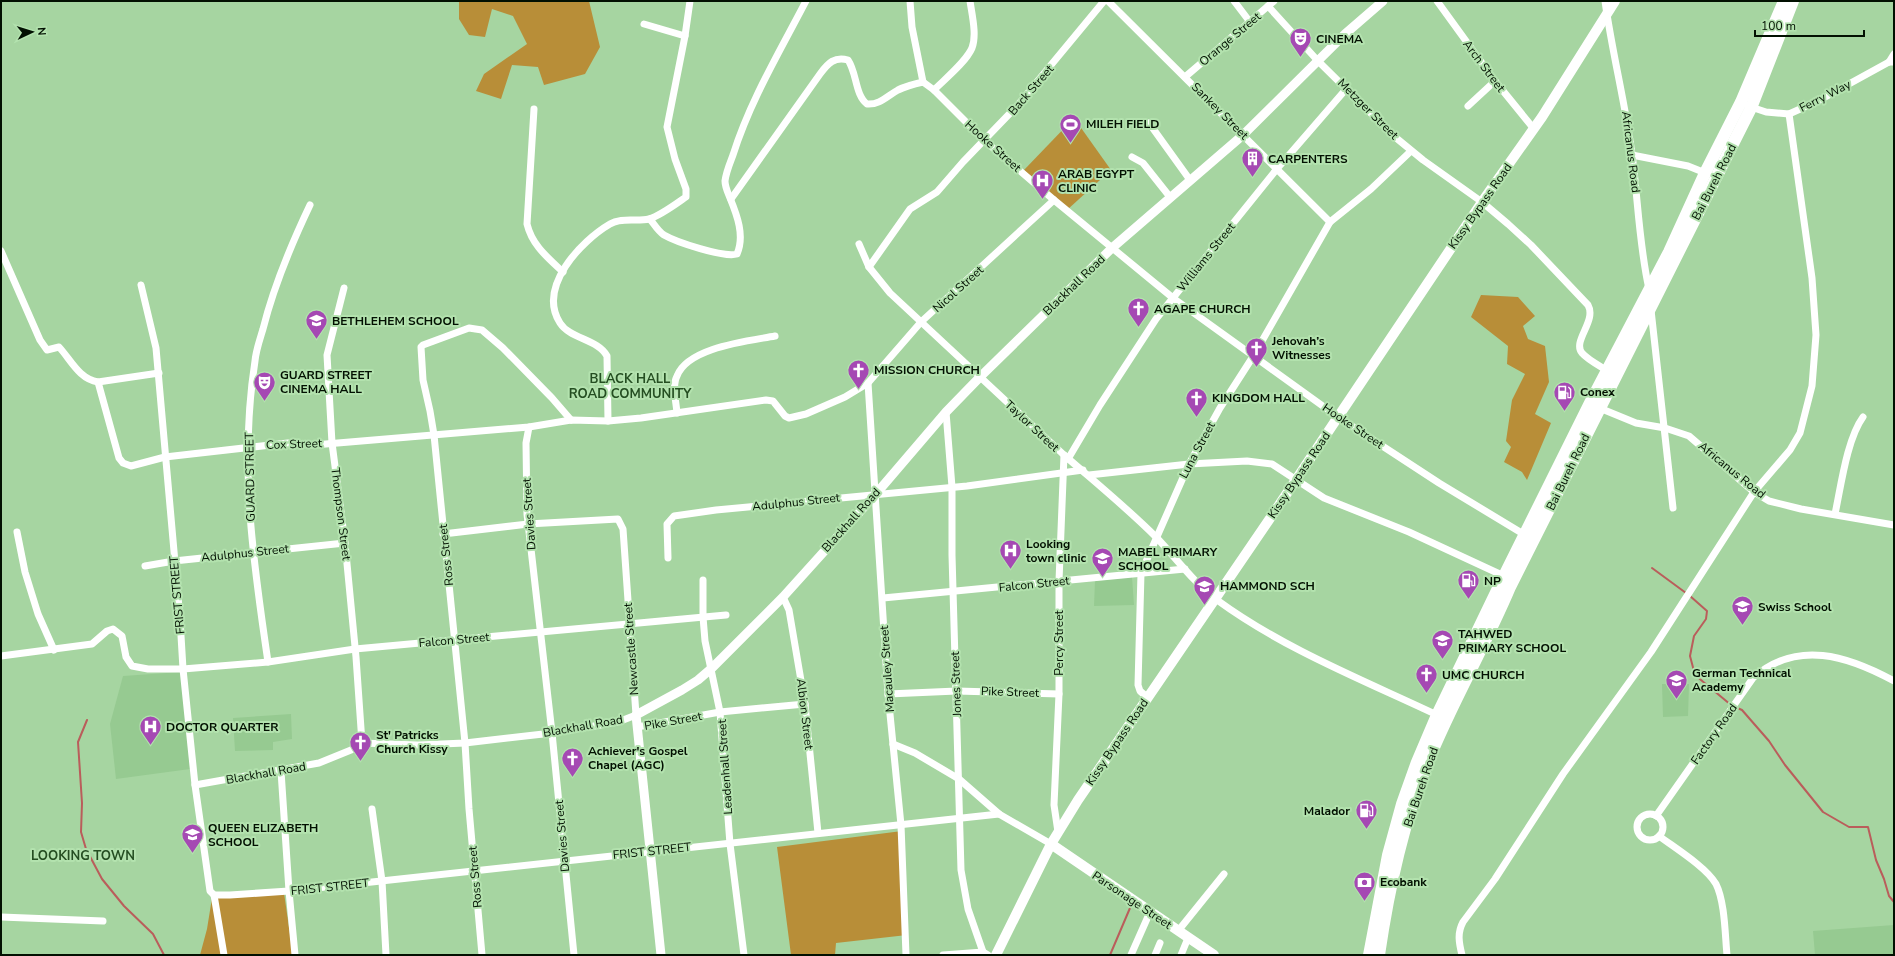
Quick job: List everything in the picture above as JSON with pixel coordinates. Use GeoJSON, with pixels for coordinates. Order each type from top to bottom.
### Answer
{"type":"FeatureCollection","features":[{"type":"Feature","properties":{"kind":"highway"},"geometry":{"type":"LineString","coordinates":[[1746,105],[1784,1]]}},
{"type":"Feature","properties":{"kind":"highway","name":"Bai Bureh Road"},"geometry":{"type":"LineString","coordinates":[[1379,955],[1396,864],[1424,769],[1595,406],[1651,308],[1710,176],[1746,105],[1793,1]]}},
{"type":"Feature","properties":{"kind":"highway"},"geometry":{"type":"LineString","coordinates":[[1369,955],[1385,869],[1402,804],[1417,762],[1437,715],[1504,576],[1595,406],[1608,371],[1649,290],[1710,176]]}},
{"type":"Feature","properties":{"kind":"main road","name":"Kissy Bypass Road"},"geometry":{"type":"LineString","coordinates":[[996,955],[1058,832],[1296,480],[1480,201],[1534,129],[1615,1]]}},
{"type":"Feature","properties":{"kind":"main road","name":"Parsonage Street"},"geometry":{"type":"LineString","coordinates":[[1051,844],[1214,955]]}},
{"type":"Feature","properties":{"kind":"street"},"geometry":{"type":"LineString","coordinates":[[608,421],[608,366],[606,356],[601,349],[560,324],[554,297],[563,272],[572,256],[585,242],[611,223],[618,221],[650,219],[686,197],[687,194],[672,148],[667,127],[686,36],[690,1]]}},
{"type":"Feature","properties":{"kind":"street"},"geometry":{"type":"LineString","coordinates":[[650,219],[660,232],[682,243],[718,253],[734,255],[738,252],[740,227],[725,182],[737,141],[755,100],[806,1]]}},
{"type":"Feature","properties":{"kind":"street"},"geometry":{"type":"LineString","coordinates":[[731,200],[820,74],[828,64],[834,60],[842,58],[848,60],[855,74],[863,101],[867,104],[881,102],[906,87],[923,82],[912,27],[910,1]]}},
{"type":"Feature","properties":{"kind":"street"},"geometry":{"type":"LineString","coordinates":[[934,90],[967,56],[972,48],[974,38],[970,1]]}},
{"type":"Feature","properties":{"kind":"street","name":"Back Street"},"geometry":{"type":"LineString","coordinates":[[870,267],[910,209],[937,192],[1046,74],[1104,1]]}},
{"type":"Feature","properties":{"kind":"street","name":"Sankey Street"},"geometry":{"type":"LineString","coordinates":[[1108,1],[1243,134],[1276,170],[1330,222]]}},
{"type":"Feature","properties":{"kind":"street"},"geometry":{"type":"LineString","coordinates":[[1234,1],[1250,22]]}},
{"type":"Feature","properties":{"kind":"street","name":"Orange Street"},"geometry":{"type":"LineString","coordinates":[[1185,77],[1274,1]]}},
{"type":"Feature","properties":{"kind":"street","name":"Blackhall Road"},"geometry":{"type":"LineString","coordinates":[[195,785],[281,771],[319,763],[351,750],[362,743],[418,746],[465,743],[552,733],[618,722],[636,715],[698,680],[712,668],[783,596],[875,495],[946,412],[980,377],[1112,248],[1243,134],[1363,17],[1383,1]]}},
{"type":"Feature","properties":{"kind":"street","name":"Arch Street"},"geometry":{"type":"LineString","coordinates":[[1437,1],[1495,81],[1534,129]]}},
{"type":"Feature","properties":{"kind":"street","name":"Africanus Road"},"geometry":{"type":"LineString","coordinates":[[1605,1],[1625,104],[1644,267],[1649,290]]}},
{"type":"Feature","properties":{"kind":"street","name":"Metzger Street"},"geometry":{"type":"LineString","coordinates":[[1268,6],[1318,61],[1411,151],[1480,201],[1531,245],[1588,305],[1590,317],[1580,343],[1580,349],[1583,354],[1608,371]]}},
{"type":"Feature","properties":{"kind":"street"},"geometry":{"type":"LineString","coordinates":[[644,24],[686,36]]}},
{"type":"Feature","properties":{"kind":"street"},"geometry":{"type":"LineString","coordinates":[[1891,62],[1894,54]]}},
{"type":"Feature","properties":{"kind":"street","name":"Ferry Way"},"geometry":{"type":"LineString","coordinates":[[1746,105],[1775,114],[1789,114],[1818,101],[1891,62]]}},
{"type":"Feature","properties":{"kind":"street"},"geometry":{"type":"LineString","coordinates":[[1468,106],[1495,81]]}},
{"type":"Feature","properties":{"kind":"street","name":"Hooke Street"},"geometry":{"type":"LineString","coordinates":[[923,82],[934,90],[985,140],[1054,200],[1173,298],[1338,417],[1439,483],[1525,535]]}},
{"type":"Feature","properties":{"kind":"street","name":"Williams Street"},"geometry":{"type":"LineString","coordinates":[[1066,457],[1136,349],[1173,298],[1276,170],[1347,88]]}},
{"type":"Feature","properties":{"kind":"street"},"geometry":{"type":"LineString","coordinates":[[534,109],[527,224],[534,242],[563,272]]}},
{"type":"Feature","properties":{"kind":"street"},"geometry":{"type":"LineString","coordinates":[[1462,955],[1459,938],[1460,929],[1463,922],[1495,879],[1563,774],[1651,652],[1754,492],[1790,450],[1800,432],[1807,410],[1814,361],[1816,335],[1815,303],[1789,114]]}},
{"type":"Feature","properties":{"kind":"street"},"geometry":{"type":"LineString","coordinates":[[1149,123],[1190,180]]}},
{"type":"Feature","properties":{"kind":"street"},"geometry":{"type":"LineString","coordinates":[[1330,222],[1371,189],[1411,151]]}},
{"type":"Feature","properties":{"kind":"street"},"geometry":{"type":"LineString","coordinates":[[1632,155],[1688,166],[1710,176]]}},
{"type":"Feature","properties":{"kind":"street"},"geometry":{"type":"LineString","coordinates":[[1132,157],[1143,163],[1170,197]]}},
{"type":"Feature","properties":{"kind":"street","name":"Nicol Street"},"geometry":{"type":"LineString","coordinates":[[868,383],[921,322],[1054,200]]}},
{"type":"Feature","properties":{"kind":"street","name":"GUARD STREET"},"geometry":{"type":"LineString","coordinates":[[268,662],[252,552],[246,447],[255,360],[266,319],[292,243],[310,205]]}},
{"type":"Feature","properties":{"kind":"street","name":"Luna Street"},"geometry":{"type":"LineString","coordinates":[[1148,698],[1140,691],[1138,685],[1140,573],[1189,464],[1220,408],[1254,355],[1330,222]]}},
{"type":"Feature","properties":{"kind":"street","name":"Taylor Street"},"geometry":{"type":"LineString","coordinates":[[859,244],[870,267],[890,293],[1066,457],[1089,475],[1156,537],[1185,569],[1216,599],[1250,623],[1278,638],[1437,715]]}},
{"type":"Feature","properties":{"kind":"street"},"geometry":{"type":"LineString","coordinates":[[1,251],[44,345],[48,350],[59,347],[85,378],[98,382],[159,373]]}},
{"type":"Feature","properties":{"kind":"street","name":"FRIST STREET"},"geometry":{"type":"LineString","coordinates":[[141,285],[156,348],[159,373],[183,669],[195,785],[210,891],[214,894],[230,895],[289,891],[999,814]]}},
{"type":"Feature","properties":{"kind":"street","name":"Thompson Street"},"geometry":{"type":"LineString","coordinates":[[344,288],[327,355],[332,443],[345,543],[356,649],[362,743]]}},
{"type":"Feature","properties":{"kind":"street"},"geometry":{"type":"LineString","coordinates":[[1651,308],[1673,508]]}},
{"type":"Feature","properties":{"kind":"street","name":"Ross Street"},"geometry":{"type":"LineString","coordinates":[[482,955],[465,743],[434,435],[421,365],[421,347],[423,344],[469,328],[482,330],[489,335],[552,398],[571,420]]}},
{"type":"Feature","properties":{"kind":"street"},"geometry":{"type":"LineString","coordinates":[[677,413],[676,377],[678,372],[697,356],[713,348],[775,336]]}},
{"type":"Feature","properties":{"kind":"street","name":"Cox Street"},"geometry":{"type":"LineString","coordinates":[[98,382],[121,461],[131,466],[165,457],[246,447],[288,443],[314,445],[530,427]]}},
{"type":"Feature","properties":{"kind":"street"},"geometry":{"type":"LineString","coordinates":[[530,427],[571,420],[608,421],[641,418],[766,400],[773,401],[785,416],[796,417],[829,405],[868,383]]}},
{"type":"Feature","properties":{"kind":"street","name":"Macauley Street"},"geometry":{"type":"LineString","coordinates":[[868,383],[888,694],[901,825],[906,955]]}},
{"type":"Feature","properties":{"kind":"street","name":"Africanus Road"},"geometry":{"type":"LineString","coordinates":[[1595,406],[1636,424],[1665,428],[1689,436],[1754,492],[1769,501],[1785,506],[1894,525]]}},
{"type":"Feature","properties":{"kind":"street","name":"Jones Street"},"geometry":{"type":"LineString","coordinates":[[946,412],[952,487],[953,592],[963,883],[968,909],[985,954]]}},
{"type":"Feature","properties":{"kind":"street"},"geometry":{"type":"LineString","coordinates":[[1835,514],[1850,447],[1856,429],[1863,417]]}},
{"type":"Feature","properties":{"kind":"street","name":"Davies Street"},"geometry":{"type":"LineString","coordinates":[[530,427],[526,443],[528,524],[552,733],[574,955]]}},
{"type":"Feature","properties":{"kind":"street","name":"Percy Street"},"geometry":{"type":"LineString","coordinates":[[1058,832],[1054,805],[1059,694],[1059,581],[1063,473],[1066,457]]}},
{"type":"Feature","properties":{"kind":"street"},"geometry":{"type":"LineString","coordinates":[[1089,475],[1189,464],[1262,461],[1278,467],[1324,498],[1409,532],[1504,576]]}},
{"type":"Feature","properties":{"kind":"street","name":"Adulphus Street"},"geometry":{"type":"LineString","coordinates":[[668,558],[667,524],[674,516],[716,510],[1008,482],[1083,470]]}},
{"type":"Feature","properties":{"kind":"street","name":"Newcastle Street"},"geometry":{"type":"LineString","coordinates":[[444,534],[528,524],[618,519],[623,529],[637,727],[661,955]]}},
{"type":"Feature","properties":{"kind":"street"},"geometry":{"type":"LineString","coordinates":[[1,656],[54,650],[38,614],[25,572],[17,532]]}},
{"type":"Feature","properties":{"kind":"street","name":"Adulphus Street"},"geometry":{"type":"LineString","coordinates":[[145,566],[174,560],[345,543]]}},
{"type":"Feature","properties":{"kind":"street","name":"Falcon Street"},"geometry":{"type":"LineString","coordinates":[[883,598],[1185,569]]}},
{"type":"Feature","properties":{"kind":"street","name":"Leadenhall Street"},"geometry":{"type":"LineString","coordinates":[[703,580],[703,617],[705,641],[712,668],[720,712],[730,844],[744,955]]}},
{"type":"Feature","properties":{"kind":"street","name":"Albion Street"},"geometry":{"type":"LineString","coordinates":[[783,596],[789,610],[805,704],[818,833]]}},
{"type":"Feature","properties":{"kind":"street","name":"Falcon Street"},"geometry":{"type":"LineString","coordinates":[[54,650],[92,644],[107,631],[113,629],[122,636],[126,657],[132,666],[148,670],[183,669],[268,662],[356,649],[454,639],[541,633],[629,623],[726,615]]}},
{"type":"Feature","properties":{"kind":"street","name":"Factory Road"},"geometry":{"type":"LineString","coordinates":[[1656,816],[1753,678],[1766,666],[1782,659],[1804,655],[1832,657],[1855,662],[1894,681]]}},
{"type":"Feature","properties":{"kind":"street","name":"Pike Street"},"geometry":{"type":"LineString","coordinates":[[888,694],[957,691],[1059,694]]}},
{"type":"Feature","properties":{"kind":"street","name":"Pike Street"},"geometry":{"type":"LineString","coordinates":[[637,727],[720,712],[805,704]]}},
{"type":"Feature","properties":{"kind":"street"},"geometry":{"type":"LineString","coordinates":[[893,744],[915,753],[959,779],[999,814],[1051,844]]}},
{"type":"Feature","properties":{"kind":"street"},"geometry":{"type":"LineString","coordinates":[[281,771],[295,955]]}},
{"type":"Feature","properties":{"kind":"street"},"geometry":{"type":"LineString","coordinates":[[372,810],[382,881],[386,955]]}},
{"type":"Feature","properties":{"kind":"street"},"geometry":{"type":"LineString","coordinates":[[1647,814],[1656,816],[1662,825],[1659,836],[1652,840],[1643,838],[1638,832],[1637,828],[1639,819],[1647,814]]}},
{"type":"Feature","properties":{"kind":"street"},"geometry":{"type":"LineString","coordinates":[[1659,836],[1707,873],[1716,885],[1721,902],[1727,955]]}},
{"type":"Feature","properties":{"kind":"street"},"geometry":{"type":"LineString","coordinates":[[1178,931],[1224,874]]}},
{"type":"Feature","properties":{"kind":"street"},"geometry":{"type":"LineString","coordinates":[[214,894],[224,955]]}},
{"type":"Feature","properties":{"kind":"street"},"geometry":{"type":"LineString","coordinates":[[1131,955],[1150,912]]}},
{"type":"Feature","properties":{"kind":"street"},"geometry":{"type":"LineString","coordinates":[[1,916],[103,921]]}},
{"type":"Feature","properties":{"kind":"street"},"geometry":{"type":"LineString","coordinates":[[1181,955],[1188,938]]}},
{"type":"Feature","properties":{"kind":"street"},"geometry":{"type":"LineString","coordinates":[[1155,955],[1160,943]]}},
{"type":"Feature","properties":{"kind":"street"},"geometry":{"type":"LineString","coordinates":[[943,955],[985,954]]}},
{"type":"Feature","properties":{"kind":"shaded area"},"geometry":{"type":"Polygon","coordinates":[[[459,1],[589,1],[600,47],[585,74],[544,85],[538,67],[512,65],[501,99],[476,91],[484,74],[527,44],[513,16],[492,9],[485,37],[469,35],[459,19],[459,1]]]}},
{"type":"Feature","properties":{"kind":"shaded area","name":"MILEH FIELD"},"geometry":{"type":"Polygon","coordinates":[[[1074,118],[1111,170],[1067,210],[1024,170],[1074,118]]]}},
{"type":"Feature","properties":{"kind":"shaded area"},"geometry":{"type":"Polygon","coordinates":[[[1481,295],[1518,297],[1535,316],[1523,326],[1528,339],[1545,346],[1549,382],[1535,414],[1551,423],[1527,480],[1522,472],[1504,462],[1511,447],[1506,441],[1512,400],[1525,374],[1507,364],[1508,346],[1471,317],[1481,295]]]}},
{"type":"Feature","properties":{"kind":"shaded area"},"geometry":{"type":"Polygon","coordinates":[[[1132,577],[1134,605],[1094,606],[1095,581],[1132,577]]]}},
{"type":"Feature","properties":{"kind":"shaded area","name":"DOCTOR QUARTER"},"geometry":{"type":"Polygon","coordinates":[[[181,672],[190,769],[116,779],[110,724],[123,676],[181,672]]]}},
{"type":"Feature","properties":{"kind":"shaded area","name":"German Technical Academy"},"geometry":{"type":"Polygon","coordinates":[[[1662,684],[1689,684],[1688,716],[1663,717],[1662,684]]]}},
{"type":"Feature","properties":{"kind":"shaded area"},"geometry":{"type":"Polygon","coordinates":[[[291,714],[292,739],[273,742],[273,750],[235,751],[233,718],[291,714]]]}},
{"type":"Feature","properties":{"kind":"shaded area"},"geometry":{"type":"Polygon","coordinates":[[[902,831],[907,935],[836,943],[835,955],[791,955],[777,847],[902,831]]]}},
{"type":"Feature","properties":{"kind":"shaded area"},"geometry":{"type":"Polygon","coordinates":[[[284,893],[293,955],[200,955],[207,929],[212,898],[284,893]]]}},
{"type":"Feature","properties":{"kind":"shaded area"},"geometry":{"type":"Polygon","coordinates":[[[1894,925],[1894,955],[1815,955],[1813,931],[1894,925]]]}},
{"type":"Feature","properties":{"kind":"waterway"},"geometry":{"type":"LineString","coordinates":[[1652,568],[1686,593]]}},
{"type":"Feature","properties":{"kind":"waterway"},"geometry":{"type":"LineString","coordinates":[[1690,596],[1707,611],[1706,619],[1694,636],[1690,656],[1695,675],[1731,705]]}},
{"type":"Feature","properties":{"kind":"waterway"},"geometry":{"type":"LineString","coordinates":[[1735,707],[1742,710],[1769,741],[1785,765],[1823,812],[1849,827],[1868,827],[1876,860],[1889,896],[1894,902]]}},
{"type":"Feature","properties":{"kind":"waterway"},"geometry":{"type":"LineString","coordinates":[[87,720],[78,742],[82,803],[81,832],[86,849],[102,879],[124,906],[153,934],[164,955]]}},
{"type":"Feature","properties":{"kind":"waterway"},"geometry":{"type":"LineString","coordinates":[[1110,955],[1130,908]]}},
{"type":"Feature","properties":{"kind":"place","name":"CINEMA"},"geometry":{"type":"Point","coordinates":[1301,58]}},
{"type":"Feature","properties":{"kind":"place","name":"MILEH FIELD"},"geometry":{"type":"Point","coordinates":[1071,144]}},
{"type":"Feature","properties":{"kind":"place","name":"CARPENTERS"},"geometry":{"type":"Point","coordinates":[1253,178]}},
{"type":"Feature","properties":{"kind":"place","name":"ARAB EGYPT CLINIC"},"geometry":{"type":"Point","coordinates":[1043,200]}},
{"type":"Feature","properties":{"kind":"place","name":"AGAPE CHURCH"},"geometry":{"type":"Point","coordinates":[1138,328]}},
{"type":"Feature","properties":{"kind":"place","name":"BETHLEHEM SCHOOL"},"geometry":{"type":"Point","coordinates":[317,340]}},
{"type":"Feature","properties":{"kind":"place","name":"Jehovah’s Witnesses"},"geometry":{"type":"Point","coordinates":[1256,368]}},
{"type":"Feature","properties":{"kind":"place","name":"MISSION CHURCH"},"geometry":{"type":"Point","coordinates":[859,390]}},
{"type":"Feature","properties":{"kind":"place","name":"GUARD STREET CINEMA HALL"},"geometry":{"type":"Point","coordinates":[265,402]}},
{"type":"Feature","properties":{"kind":"place","name":"Conex"},"geometry":{"type":"Point","coordinates":[1565,412]}},
{"type":"Feature","properties":{"kind":"place","name":"KINGDOM HALL"},"geometry":{"type":"Point","coordinates":[1197,418]}},
{"type":"Feature","properties":{"kind":"place","name":"Looking town clinic"},"geometry":{"type":"Point","coordinates":[1010,570]}},
{"type":"Feature","properties":{"kind":"place","name":"MABEL PRIMARY SCHOOL"},"geometry":{"type":"Point","coordinates":[1103,578]}},
{"type":"Feature","properties":{"kind":"place","name":"NP"},"geometry":{"type":"Point","coordinates":[1468,600]}},
{"type":"Feature","properties":{"kind":"place","name":"HAMMOND SCH"},"geometry":{"type":"Point","coordinates":[1205,606]}},
{"type":"Feature","properties":{"kind":"place","name":"Swiss School"},"geometry":{"type":"Point","coordinates":[1743,626]}},
{"type":"Feature","properties":{"kind":"place","name":"TAHWED PRIMARY SCHOOL"},"geometry":{"type":"Point","coordinates":[1442,660]}},
{"type":"Feature","properties":{"kind":"place","name":"UMC CHURCH"},"geometry":{"type":"Point","coordinates":[1426,694]}},
{"type":"Feature","properties":{"kind":"place","name":"German Technical Academy"},"geometry":{"type":"Point","coordinates":[1676,700]}},
{"type":"Feature","properties":{"kind":"place","name":"DOCTOR QUARTER"},"geometry":{"type":"Point","coordinates":[150,746]}},
{"type":"Feature","properties":{"kind":"place","name":"St' Patricks Church Kissy"},"geometry":{"type":"Point","coordinates":[360,762]}},
{"type":"Feature","properties":{"kind":"place","name":"Achiever's Gospel Chapel (AGC)"},"geometry":{"type":"Point","coordinates":[573,778]}},
{"type":"Feature","properties":{"kind":"place","name":"Malador"},"geometry":{"type":"Point","coordinates":[1366,830]}},
{"type":"Feature","properties":{"kind":"place","name":"QUEEN ELIZABETH SCHOOL"},"geometry":{"type":"Point","coordinates":[192,854]}},
{"type":"Feature","properties":{"kind":"place","name":"Ecobank"},"geometry":{"type":"Point","coordinates":[1365,902]}},
{"type":"Feature","properties":{"kind":"district","name":"BLACK HALL ROAD COMMUNITY"},"geometry":{"type":"Point","coordinates":[630,386]}},
{"type":"Feature","properties":{"kind":"district","name":"LOOKING TOWN"},"geometry":{"type":"Point","coordinates":[83,856]}}]}
